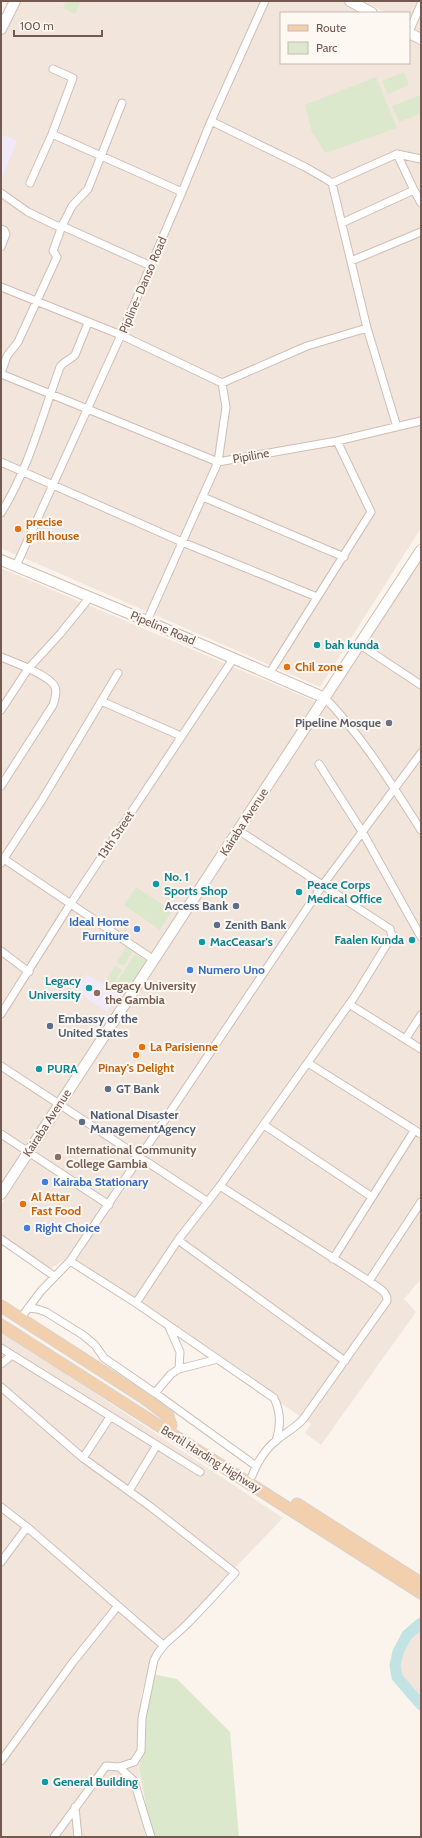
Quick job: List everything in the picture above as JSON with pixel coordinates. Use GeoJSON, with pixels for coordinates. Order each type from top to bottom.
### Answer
{"type":"FeatureCollection","features":[{"type":"Feature","properties":{"kind":"main road"},"geometry":{"type":"LineString","coordinates":[[1,1306],[144,1398],[168,1416],[170,1428],[153,1427],[134,1418],[1,1332]]}},
{"type":"Feature","properties":{"kind":"main road","name":"Bertil Harding Highway"},"geometry":{"type":"LineString","coordinates":[[1,1317],[158,1421]]}},
{"type":"Feature","properties":{"kind":"main road","name":"Bertil Harding Highway"},"geometry":{"type":"LineString","coordinates":[[1,1325],[89,1383],[170,1428],[421,1593]]}},
{"type":"Feature","properties":{"kind":"main road","name":"Bertil Harding Highway"},"geometry":{"type":"LineString","coordinates":[[170,1428],[254,1471],[421,1583]]}},
{"type":"Feature","properties":{"kind":"street"},"geometry":{"type":"LineString","coordinates":[[1,29],[15,1]]}},
{"type":"Feature","properties":{"kind":"street","name":"Pipline- Danso Road"},"geometry":{"type":"LineString","coordinates":[[16,566],[121,335],[211,121],[264,1]]}},
{"type":"Feature","properties":{"kind":"street"},"geometry":{"type":"LineString","coordinates":[[350,1],[370,12]]}},
{"type":"Feature","properties":{"kind":"street"},"geometry":{"type":"LineString","coordinates":[[410,31],[421,4]]}},
{"type":"Feature","properties":{"kind":"street"},"geometry":{"type":"LineString","coordinates":[[410,34],[421,39]]}},
{"type":"Feature","properties":{"kind":"street"},"geometry":{"type":"LineString","coordinates":[[30,183],[52,134],[73,78],[54,69]]}},
{"type":"Feature","properties":{"kind":"street"},"geometry":{"type":"LineString","coordinates":[[1,374],[7,356],[18,342],[57,257],[53,251],[62,226],[72,206],[88,189],[122,103]]}},
{"type":"Feature","properties":{"kind":"street"},"geometry":{"type":"LineString","coordinates":[[211,121],[305,167],[326,178],[332,183],[367,328],[397,427]]}},
{"type":"Feature","properties":{"kind":"street"},"geometry":{"type":"LineString","coordinates":[[52,134],[182,192]]}},
{"type":"Feature","properties":{"kind":"street"},"geometry":{"type":"LineString","coordinates":[[332,183],[397,154],[421,159]]}},
{"type":"Feature","properties":{"kind":"street"},"geometry":{"type":"LineString","coordinates":[[397,154],[421,203]]}},
{"type":"Feature","properties":{"kind":"street"},"geometry":{"type":"LineString","coordinates":[[342,223],[414,190]]}},
{"type":"Feature","properties":{"kind":"street"},"geometry":{"type":"LineString","coordinates":[[1,192],[28,212],[150,266]]}},
{"type":"Feature","properties":{"kind":"street"},"geometry":{"type":"LineString","coordinates":[[1,229],[6,232],[1,247]]}},
{"type":"Feature","properties":{"kind":"street"},"geometry":{"type":"LineString","coordinates":[[351,261],[421,232]]}},
{"type":"Feature","properties":{"kind":"street"},"geometry":{"type":"LineString","coordinates":[[1,287],[121,335],[222,383],[307,346],[367,328]]}},
{"type":"Feature","properties":{"kind":"street"},"geometry":{"type":"LineString","coordinates":[[1,513],[22,470],[38,432],[50,395],[63,363],[75,355],[88,323]]}},
{"type":"Feature","properties":{"kind":"street","name":"Pipiline"},"geometry":{"type":"LineString","coordinates":[[1,374],[218,462],[338,441],[421,421]]}},
{"type":"Feature","properties":{"kind":"street"},"geometry":{"type":"LineString","coordinates":[[147,621],[218,462],[226,407],[222,383]]}},
{"type":"Feature","properties":{"kind":"street"},"geometry":{"type":"LineString","coordinates":[[268,674],[344,557],[371,512],[338,441]]}},
{"type":"Feature","properties":{"kind":"street"},"geometry":{"type":"LineString","coordinates":[[1,462],[54,484],[182,542],[317,598]]}},
{"type":"Feature","properties":{"kind":"street"},"geometry":{"type":"LineString","coordinates":[[203,497],[344,557]]}},
{"type":"Feature","properties":{"kind":"street","name":"Kairaba Avenue"},"geometry":{"type":"LineString","coordinates":[[1,1194],[421,550]]}},
{"type":"Feature","properties":{"kind":"street","name":"Pipeline Road"},"geometry":{"type":"LineString","coordinates":[[1,560],[325,698]]}},
{"type":"Feature","properties":{"kind":"street"},"geometry":{"type":"LineString","coordinates":[[1,710],[28,669],[60,634],[90,597]]}},
{"type":"Feature","properties":{"kind":"street"},"geometry":{"type":"LineString","coordinates":[[359,644],[421,685]]}},
{"type":"Feature","properties":{"kind":"street"},"geometry":{"type":"LineString","coordinates":[[1,657],[52,682],[56,694],[53,705],[1,786]]}},
{"type":"Feature","properties":{"kind":"street","name":"13th Street"},"geometry":{"type":"LineString","coordinates":[[1,1014],[29,972],[71,902],[234,659]]}},
{"type":"Feature","properties":{"kind":"street"},"geometry":{"type":"LineString","coordinates":[[118,673],[42,800],[2,860],[71,902],[154,960]]}},
{"type":"Feature","properties":{"kind":"street"},"geometry":{"type":"LineString","coordinates":[[325,698],[342,716],[421,830]]}},
{"type":"Feature","properties":{"kind":"street"},"geometry":{"type":"LineString","coordinates":[[101,701],[182,736]]}},
{"type":"Feature","properties":{"kind":"street"},"geometry":{"type":"LineString","coordinates":[[20,1318],[54,1276],[70,1261],[322,886],[363,833],[394,789],[420,757]]}},
{"type":"Feature","properties":{"kind":"street"},"geometry":{"type":"LineString","coordinates":[[320,764],[363,833],[421,937]]}},
{"type":"Feature","properties":{"kind":"street"},"geometry":{"type":"LineString","coordinates":[[136,1303],[178,1240],[220,1186],[308,1063],[349,1004],[392,936],[390,929],[238,830]]}},
{"type":"Feature","properties":{"kind":"street"},"geometry":{"type":"LineString","coordinates":[[1,951],[29,972]]}},
{"type":"Feature","properties":{"kind":"street"},"geometry":{"type":"LineString","coordinates":[[349,1004],[406,1038],[421,1049]]}},
{"type":"Feature","properties":{"kind":"street"},"geometry":{"type":"LineString","coordinates":[[406,1038],[421,1015]]}},
{"type":"Feature","properties":{"kind":"street"},"geometry":{"type":"LineString","coordinates":[[308,1063],[418,1132],[372,1197],[333,1258]]}},
{"type":"Feature","properties":{"kind":"street"},"geometry":{"type":"LineString","coordinates":[[1,1066],[208,1202]]}},
{"type":"Feature","properties":{"kind":"street"},"geometry":{"type":"LineString","coordinates":[[264,1124],[372,1197]]}},
{"type":"Feature","properties":{"kind":"street"},"geometry":{"type":"LineString","coordinates":[[1,1134],[109,1205]]}},
{"type":"Feature","properties":{"kind":"street"},"geometry":{"type":"LineString","coordinates":[[28,1308],[46,1312],[83,1335],[95,1344],[104,1358],[155,1393],[254,1471],[276,1441],[296,1427],[304,1418],[346,1361],[387,1301],[386,1293],[220,1186]]}},
{"type":"Feature","properties":{"kind":"street"},"geometry":{"type":"LineString","coordinates":[[369,1282],[421,1202]]}},
{"type":"Feature","properties":{"kind":"street"},"geometry":{"type":"LineString","coordinates":[[1,1239],[54,1276]]}},
{"type":"Feature","properties":{"kind":"street"},"geometry":{"type":"LineString","coordinates":[[178,1240],[346,1361]]}},
{"type":"Feature","properties":{"kind":"street"},"geometry":{"type":"LineString","coordinates":[[70,1261],[136,1303],[274,1398],[280,1421],[276,1441]]}},
{"type":"Feature","properties":{"kind":"street"},"geometry":{"type":"LineString","coordinates":[[168,1326],[180,1352],[179,1369]]}},
{"type":"Feature","properties":{"kind":"street"},"geometry":{"type":"LineString","coordinates":[[1,1348],[200,1472]]}},
{"type":"Feature","properties":{"kind":"street"},"geometry":{"type":"LineString","coordinates":[[1,1364],[12,1355]]}},
{"type":"Feature","properties":{"kind":"street"},"geometry":{"type":"LineString","coordinates":[[155,1393],[171,1374],[179,1369],[218,1359]]}},
{"type":"Feature","properties":{"kind":"street"},"geometry":{"type":"LineString","coordinates":[[1,1387],[83,1458],[235,1572],[187,1625],[163,1645],[154,1660],[142,1718],[141,1751],[134,1762],[119,1767],[106,1766],[54,1837]]}},
{"type":"Feature","properties":{"kind":"street"},"geometry":{"type":"LineString","coordinates":[[83,1458],[110,1417]]}},
{"type":"Feature","properties":{"kind":"street"},"geometry":{"type":"LineString","coordinates":[[129,1491],[157,1445]]}},
{"type":"Feature","properties":{"kind":"street"},"geometry":{"type":"LineString","coordinates":[[1,1507],[27,1527],[117,1607],[163,1645]]}},
{"type":"Feature","properties":{"kind":"street"},"geometry":{"type":"LineString","coordinates":[[1,1562],[27,1527]]}},
{"type":"Feature","properties":{"kind":"street"},"geometry":{"type":"LineString","coordinates":[[1,1761],[73,1662],[117,1607]]}},
{"type":"Feature","properties":{"kind":"street"},"geometry":{"type":"LineString","coordinates":[[119,1767],[134,1781],[151,1837]]}},
{"type":"Feature","properties":{"kind":"street"},"geometry":{"type":"LineString","coordinates":[[75,1807],[78,1837]]}},
{"type":"Feature","properties":{"kind":"shaded area"},"geometry":{"type":"Polygon","coordinates":[[[16,1],[342,1],[363,12],[280,12],[280,64],[410,64],[410,36],[421,42],[421,528],[320,687],[1,548],[1,31],[16,1]]]}},
{"type":"Feature","properties":{"kind":"shaded area"},"geometry":{"type":"Polygon","coordinates":[[[363,1],[421,1],[421,32],[410,26],[410,12],[384,12],[363,1]]]}},
{"type":"Feature","properties":{"kind":"shaded area"},"geometry":{"type":"Polygon","coordinates":[[[1,134],[17,141],[1,181],[1,134]]]}},
{"type":"Feature","properties":{"kind":"shaded area"},"geometry":{"type":"Polygon","coordinates":[[[421,560],[421,1279],[404,1299],[416,1312],[321,1445],[305,1433],[311,1424],[70,1256],[48,1270],[1,1241],[1,1205],[245,828],[421,560]]]}},
{"type":"Feature","properties":{"kind":"shaded area"},"geometry":{"type":"Polygon","coordinates":[[[1,568],[321,704],[1,1188],[1,568]]]}},
{"type":"Feature","properties":{"kind":"shaded area","name":"Legacy University the Gambia"},"geometry":{"type":"Polygon","coordinates":[[[87,974],[119,995],[107,1012],[76,991],[87,974]]]}},
{"type":"Feature","properties":{"kind":"shaded area"},"geometry":{"type":"Polygon","coordinates":[[[1,1331],[283,1518],[154,1652],[141,1695],[139,1768],[145,1837],[1,1837],[1,1331]]]}},
{"type":"Feature","properties":{"kind":"shaded area"},"geometry":{"type":"Polygon","coordinates":[[[421,1623],[421,1705],[397,1677],[395,1665],[398,1652],[407,1635],[421,1623]]]}},
{"type":"Feature","properties":{"kind":"green space"},"geometry":{"type":"Polygon","coordinates":[[[66,1],[81,1],[75,14],[63,8],[66,1]]]}},
{"type":"Feature","properties":{"kind":"green space"},"geometry":{"type":"Polygon","coordinates":[[[404,72],[409,85],[388,94],[382,81],[404,72]]]}},
{"type":"Feature","properties":{"kind":"green space"},"geometry":{"type":"Polygon","coordinates":[[[376,77],[397,128],[325,153],[312,132],[305,105],[376,77]]]}},
{"type":"Feature","properties":{"kind":"green space"},"geometry":{"type":"Polygon","coordinates":[[[421,95],[421,113],[399,122],[392,106],[421,95]]]}},
{"type":"Feature","properties":{"kind":"green space"},"geometry":{"type":"Polygon","coordinates":[[[136,887],[172,911],[160,930],[124,905],[136,887]]]}},
{"type":"Feature","properties":{"kind":"green space"},"geometry":{"type":"Polygon","coordinates":[[[127,945],[134,949],[124,966],[117,962],[127,945]]]}},
{"type":"Feature","properties":{"kind":"green space"},"geometry":{"type":"Polygon","coordinates":[[[135,954],[147,961],[125,996],[113,988],[135,954]]]}},
{"type":"Feature","properties":{"kind":"green space"},"geometry":{"type":"Polygon","coordinates":[[[115,966],[122,970],[113,985],[106,981],[115,966]]]}},
{"type":"Feature","properties":{"kind":"green space"},"geometry":{"type":"Polygon","coordinates":[[[153,1674],[177,1679],[230,1732],[239,1837],[152,1837],[139,1768],[153,1674]]]}},
{"type":"Feature","properties":{"kind":"waterway"},"geometry":{"type":"LineString","coordinates":[[421,1623],[407,1635],[398,1652],[395,1665],[397,1677],[421,1705]]}},
{"type":"Feature","properties":{"kind":"place","name":"precise grill house"},"geometry":{"type":"Point","coordinates":[18,529]}},
{"type":"Feature","properties":{"kind":"place","name":"bah kunda"},"geometry":{"type":"Point","coordinates":[317,645]}},
{"type":"Feature","properties":{"kind":"place","name":"Chil zone"},"geometry":{"type":"Point","coordinates":[287,667]}},
{"type":"Feature","properties":{"kind":"place","name":"Pipeline Mosque"},"geometry":{"type":"Point","coordinates":[389,723]}},
{"type":"Feature","properties":{"kind":"place","name":"No. 1 Sports Shop"},"geometry":{"type":"Point","coordinates":[156,884]}},
{"type":"Feature","properties":{"kind":"place","name":"Peace Corps Medical Office"},"geometry":{"type":"Point","coordinates":[299,892]}},
{"type":"Feature","properties":{"kind":"place","name":"Access Bank"},"geometry":{"type":"Point","coordinates":[236,906]}},
{"type":"Feature","properties":{"kind":"place","name":"Zenith Bank"},"geometry":{"type":"Point","coordinates":[217,925]}},
{"type":"Feature","properties":{"kind":"place","name":"Ideal Home Furniture"},"geometry":{"type":"Point","coordinates":[137,929]}},
{"type":"Feature","properties":{"kind":"place","name":"Faalen Kunda"},"geometry":{"type":"Point","coordinates":[412,940]}},
{"type":"Feature","properties":{"kind":"place","name":"MacCeasar's"},"geometry":{"type":"Point","coordinates":[202,942]}},
{"type":"Feature","properties":{"kind":"place","name":"Numero Uno"},"geometry":{"type":"Point","coordinates":[190,970]}},
{"type":"Feature","properties":{"kind":"place","name":"Legacy University"},"geometry":{"type":"Point","coordinates":[89,988]}},
{"type":"Feature","properties":{"kind":"place","name":"Legacy University the Gambia"},"geometry":{"type":"Point","coordinates":[97,993]}},
{"type":"Feature","properties":{"kind":"place","name":"Embassy of the United States"},"geometry":{"type":"Point","coordinates":[50,1026]}},
{"type":"Feature","properties":{"kind":"place","name":"La Parisienne"},"geometry":{"type":"Point","coordinates":[142,1047]}},
{"type":"Feature","properties":{"kind":"place","name":"Pinay's Delight"},"geometry":{"type":"Point","coordinates":[136,1055]}},
{"type":"Feature","properties":{"kind":"place","name":"PURA"},"geometry":{"type":"Point","coordinates":[39,1069]}},
{"type":"Feature","properties":{"kind":"place","name":"GT Bank"},"geometry":{"type":"Point","coordinates":[108,1089]}},
{"type":"Feature","properties":{"kind":"place","name":"National Disaster ManagementAgency"},"geometry":{"type":"Point","coordinates":[82,1122]}},
{"type":"Feature","properties":{"kind":"place","name":"International Community College Gambia"},"geometry":{"type":"Point","coordinates":[58,1157]}},
{"type":"Feature","properties":{"kind":"place","name":"Kairaba Stationary"},"geometry":{"type":"Point","coordinates":[45,1182]}},
{"type":"Feature","properties":{"kind":"place","name":"Al Attar Fast Food"},"geometry":{"type":"Point","coordinates":[23,1204]}},
{"type":"Feature","properties":{"kind":"place","name":"Right Choice"},"geometry":{"type":"Point","coordinates":[27,1228]}},
{"type":"Feature","properties":{"kind":"place","name":"General Building"},"geometry":{"type":"Point","coordinates":[45,1782]}}]}
